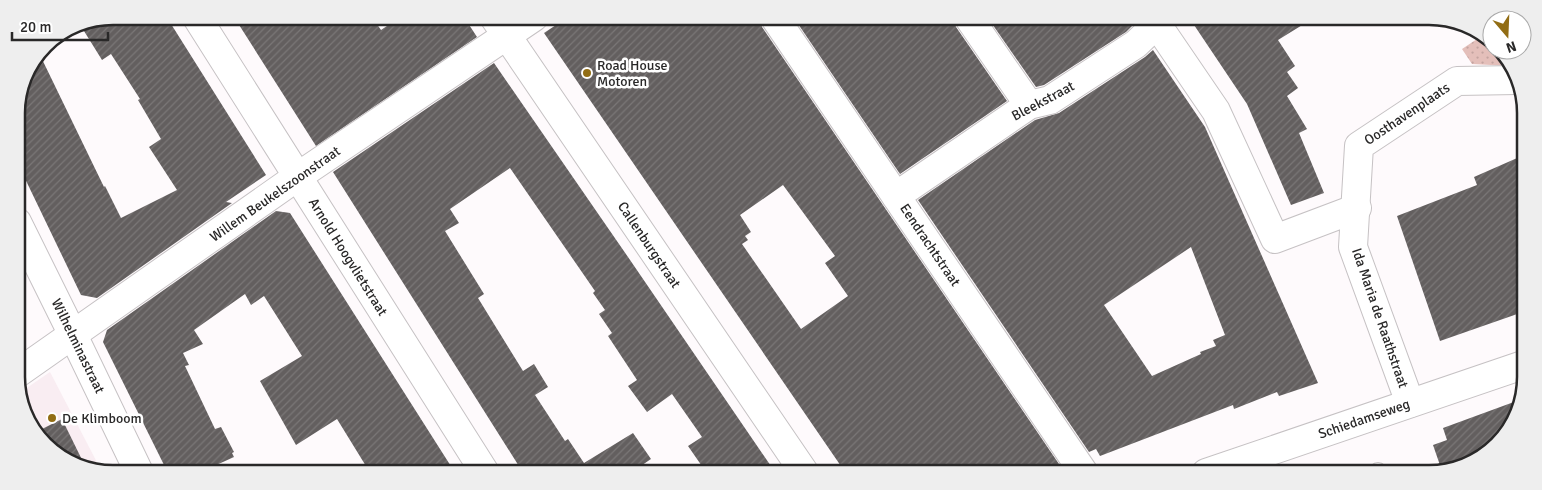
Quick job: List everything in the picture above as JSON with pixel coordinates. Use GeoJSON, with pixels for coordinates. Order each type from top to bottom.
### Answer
{"type":"FeatureCollection","features":[{"type":"Feature","properties":{"kind":"street","name":"Arnold Hoogvlietstraat"},"geometry":{"type":"LineString","coordinates":[[202,25],[480,465]]}},
{"type":"Feature","properties":{"kind":"street","name":"Eendrachtstraat"},"geometry":{"type":"LineString","coordinates":[[780,25],[1079,465]]}},
{"type":"Feature","properties":{"kind":"street"},"geometry":{"type":"LineString","coordinates":[[974,25],[1029,105]]}},
{"type":"Feature","properties":{"kind":"street","name":"Bleekstraat"},"geometry":{"type":"LineString","coordinates":[[896,196],[1029,105],[1050,100],[1136,44],[1155,25]]}},
{"type":"Feature","properties":{"kind":"street"},"geometry":{"type":"LineString","coordinates":[[1162,25],[1216,111],[1275,239],[1357,208]]}},
{"type":"Feature","properties":{"kind":"street","name":"Willem Beukelszoonstraat"},"geometry":{"type":"LineString","coordinates":[[25,368],[297,178],[500,27]]}},
{"type":"Feature","properties":{"kind":"street","name":"Callenburgstraat"},"geometry":{"type":"LineString","coordinates":[[500,27],[799,465]]}},
{"type":"Feature","properties":{"kind":"street","name":"Oosthavenplaats"},"geometry":{"type":"LineString","coordinates":[[1357,208],[1359,146],[1457,81],[1510,80]]}},
{"type":"Feature","properties":{"kind":"street","name":"Ida Maria de Raathstraat"},"geometry":{"type":"LineString","coordinates":[[1357,208],[1354,247],[1410,403]]}},
{"type":"Feature","properties":{"kind":"street","name":"Wilhelminastraat"},"geometry":{"type":"LineString","coordinates":[[25,238],[74,335],[136,465]]}},
{"type":"Feature","properties":{"kind":"street","name":"Schiedamseweg"},"geometry":{"type":"LineString","coordinates":[[1229,465],[1517,367]]}},
{"type":"Feature","properties":{"kind":"shaded area"},"geometry":{"type":"Polygon","coordinates":[[[1477,39],[1482,42],[1482,60],[1499,60],[1503,66],[1472,64],[1462,49],[1477,39]]]}},
{"type":"Feature","properties":{"kind":"shaded area","name":"De Klimboom"},"geometry":{"type":"Polygon","coordinates":[[[50,372],[97,463],[69,453],[59,447],[47,435],[34,416],[26,388],[50,372]]]}},
{"type":"Feature","properties":{"kind":"building"},"geometry":{"type":"Polygon","coordinates":[[[113,25],[172,25],[266,175],[226,202],[232,203],[97,298],[81,295],[25,179],[25,107],[32,79],[42,60],[121,218],[177,190],[149,147],[161,139],[138,100],[140,99],[111,54],[102,60],[84,30],[113,25]]]}},
{"type":"Feature","properties":{"kind":"building"},"geometry":{"type":"Polygon","coordinates":[[[239,25],[378,25],[381,30],[388,25],[469,25],[477,37],[316,146],[239,25]]]}},
{"type":"Feature","properties":{"kind":"building"},"geometry":{"type":"Polygon","coordinates":[[[556,25],[762,25],[1059,464],[840,465],[544,33],[556,25]],[[783,185],[740,215],[751,232],[745,236],[748,240],[742,244],[801,329],[848,296],[825,263],[835,256],[783,185]]]}},
{"type":"Feature","properties":{"kind":"building"},"geometry":{"type":"Polygon","coordinates":[[[799,25],[956,25],[1007,101],[900,174],[799,25]]]}},
{"type":"Feature","properties":{"kind":"building"},"geometry":{"type":"Polygon","coordinates":[[[993,25],[1133,25],[1126,32],[1044,85],[1036,87],[993,25]]]}},
{"type":"Feature","properties":{"kind":"building"},"geometry":{"type":"Polygon","coordinates":[[[1194,25],[1302,25],[1278,40],[1295,66],[1287,72],[1298,88],[1287,96],[1307,129],[1299,133],[1324,193],[1291,205],[1247,104],[1194,25]]]}},
{"type":"Feature","properties":{"kind":"building"},"geometry":{"type":"Polygon","coordinates":[[[1153,50],[1205,127],[1318,383],[1279,396],[1277,392],[1234,409],[1233,405],[1100,456],[1096,449],[1089,452],[918,200],[1035,120],[1059,113],[1153,50]],[[1191,247],[1104,305],[1152,376],[1216,346],[1213,340],[1225,335],[1191,247]]]}},
{"type":"Feature","properties":{"kind":"building"},"geometry":{"type":"Polygon","coordinates":[[[494,63],[770,465],[701,465],[688,446],[702,437],[672,394],[647,412],[628,386],[637,380],[608,336],[612,333],[599,314],[605,310],[593,293],[595,291],[510,168],[450,209],[459,223],[445,231],[484,294],[478,298],[523,371],[534,364],[548,387],[535,395],[565,441],[568,439],[584,463],[633,433],[651,459],[642,465],[518,465],[333,172],[494,63]]]}},
{"type":"Feature","properties":{"kind":"building"},"geometry":{"type":"Polygon","coordinates":[[[1517,158],[1517,314],[1440,341],[1397,216],[1477,185],[1474,177],[1517,158]]]}},
{"type":"Feature","properties":{"kind":"building"},"geometry":{"type":"Polygon","coordinates":[[[276,211],[290,213],[450,465],[365,465],[337,419],[296,445],[260,381],[302,356],[264,296],[251,305],[245,294],[194,330],[203,344],[183,353],[189,365],[185,366],[215,429],[221,427],[234,452],[232,453],[234,457],[216,465],[164,465],[103,342],[107,330],[276,211]]]}},
{"type":"Feature","properties":{"kind":"building"},"geometry":{"type":"Polygon","coordinates":[[[1513,402],[1502,426],[1483,447],[1468,456],[1440,464],[1433,445],[1447,440],[1443,428],[1513,402]]]}},
{"type":"Feature","properties":{"kind":"building"},"geometry":{"type":"Polygon","coordinates":[[[62,419],[82,459],[59,447],[42,429],[62,419]]]}},
{"type":"Feature","properties":{"kind":"place","name":"Road House Motoren"},"geometry":{"type":"Point","coordinates":[587,73]}},
{"type":"Feature","properties":{"kind":"place","name":"De Klimboom"},"geometry":{"type":"Point","coordinates":[52,418]}}]}
